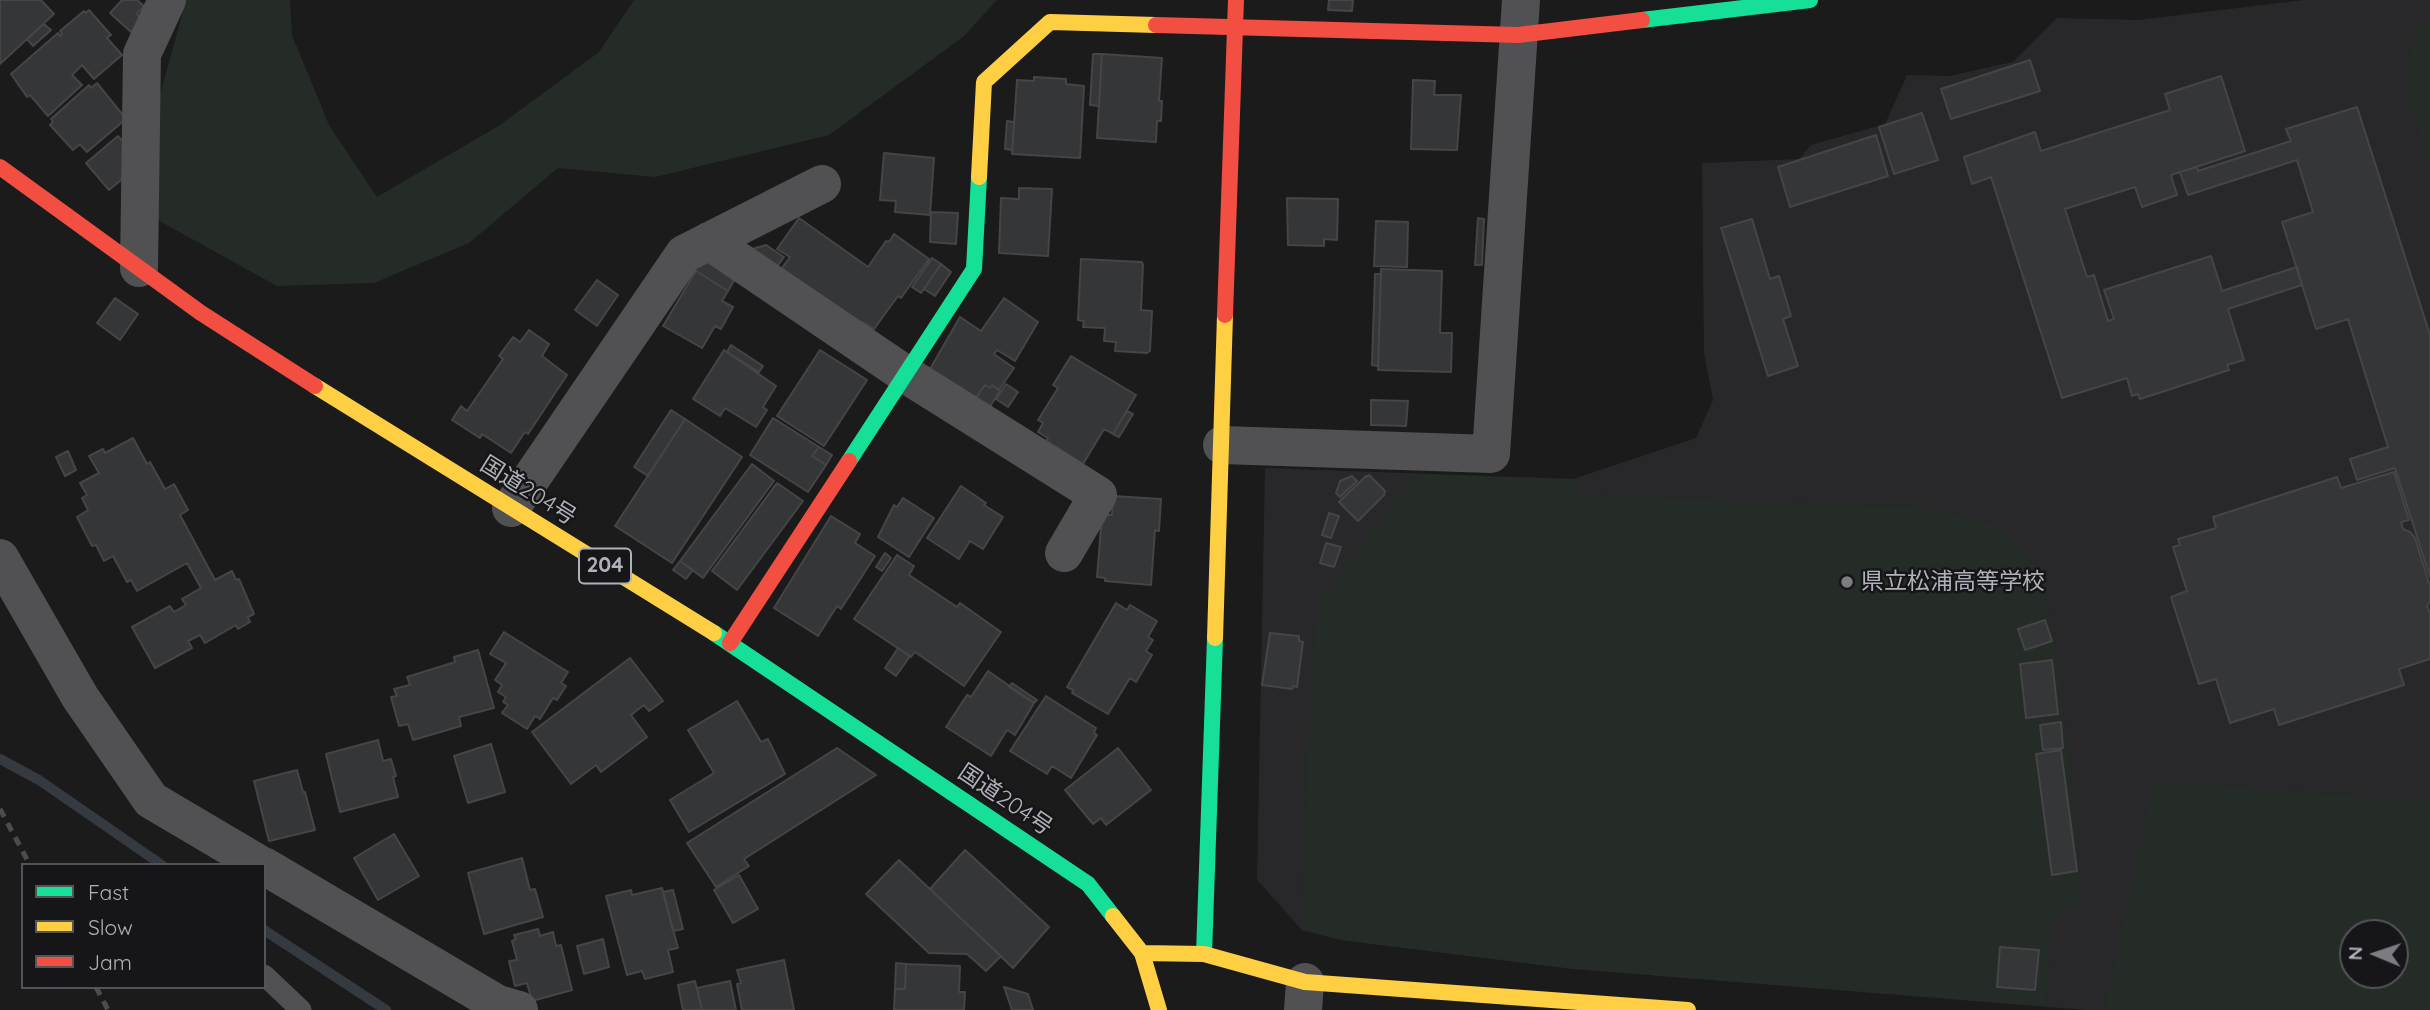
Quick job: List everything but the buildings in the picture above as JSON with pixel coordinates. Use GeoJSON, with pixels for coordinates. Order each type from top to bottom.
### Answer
{"type":"FeatureCollection","features":[{"type":"Feature","properties":{"kind":"main road"},"geometry":{"type":"LineString","coordinates":[[1204,954],[1236,0]]}},
{"type":"Feature","properties":{"kind":"main road"},"geometry":{"type":"LineString","coordinates":[[730,643],[974,269],[984,82],[1050,22],[1235,28],[1519,18],[1810,0]]}},
{"type":"Feature","properties":{"kind":"main road","name":"国道204号"},"geometry":{"type":"LineString","coordinates":[[0,167],[201,313],[730,643],[1088,884],[1142,953],[1158,1010]]}},
{"type":"Feature","properties":{"kind":"main road"},"geometry":{"type":"LineString","coordinates":[[1142,953],[1204,954],[1304,996],[1688,1010]]}},
{"type":"Feature","properties":{"kind":"street"},"geometry":{"type":"LineString","coordinates":[[139,268],[142,54],[167,0]]}},
{"type":"Feature","properties":{"kind":"street"},"geometry":{"type":"LineString","coordinates":[[1222,446],[1491,454],[1519,18]]}},
{"type":"Feature","properties":{"kind":"street"},"geometry":{"type":"LineString","coordinates":[[511,508],[684,254],[822,184]]}},
{"type":"Feature","properties":{"kind":"street"},"geometry":{"type":"LineString","coordinates":[[709,241],[905,374],[1098,495],[1064,553]]}},
{"type":"Feature","properties":{"kind":"street"},"geometry":{"type":"LineString","coordinates":[[0,558],[80,697],[151,800],[258,863]]}},
{"type":"Feature","properties":{"kind":"street"},"geometry":{"type":"LineString","coordinates":[[266,868],[498,1004],[519,1010]]}},
{"type":"Feature","properties":{"kind":"lane"},"geometry":{"type":"LineString","coordinates":[[266,977],[301,1010]]}},
{"type":"Feature","properties":{"kind":"shaded area"},"geometry":{"type":"Polygon","coordinates":[[[186,0],[290,0],[292,35],[329,125],[377,197],[500,125],[599,52],[634,0],[997,0],[963,37],[829,135],[655,177],[558,168],[469,243],[374,283],[277,286],[156,219],[157,106],[186,0]]]}},
{"type":"Feature","properties":{"kind":"shaded area","name":"県立松浦高等学校"},"geometry":{"type":"Polygon","coordinates":[[[2304,0],[2430,0],[2430,1010],[2085,1010],[1574,969],[1341,940],[1302,930],[1257,880],[1265,468],[1573,479],[1696,438],[1713,400],[1704,353],[1702,163],[1799,159],[1811,145],[1885,124],[1907,75],[1949,76],[2013,62],[2057,18],[2138,20],[2304,0]]]}},
{"type":"Feature","properties":{"kind":"shaded area"},"geometry":{"type":"Polygon","coordinates":[[[2430,22],[2430,165],[2405,86],[2415,27],[2430,22]]]}},
{"type":"Feature","properties":{"kind":"shaded area"},"geometry":{"type":"Polygon","coordinates":[[[1417,474],[1573,479],[1587,495],[1936,509],[1990,524],[2025,555],[2045,600],[2057,651],[2083,899],[2052,923],[2045,1006],[1574,969],[1341,940],[1302,930],[1310,689],[1318,604],[1417,474]]]}},
{"type":"Feature","properties":{"kind":"shaded area"},"geometry":{"type":"Polygon","coordinates":[[[2154,781],[2430,802],[2430,1010],[2105,1010],[2154,781]]]}},
{"type":"Feature","properties":{"kind":"waterway"},"geometry":{"type":"LineString","coordinates":[[0,759],[39,780],[159,863]]}},
{"type":"Feature","properties":{"kind":"waterway"},"geometry":{"type":"LineString","coordinates":[[266,931],[386,1010]]}},
{"type":"Feature","properties":{"kind":"railway"},"geometry":{"type":"LineString","coordinates":[[0,809],[29,863]]}},
{"type":"Feature","properties":{"kind":"railway"},"geometry":{"type":"LineString","coordinates":[[97,989],[108,1010]]}},
{"type":"Feature","properties":{"kind":"traffic: fast"},"geometry":{"type":"LineString","coordinates":[[1642,20],[1810,0]]}},
{"type":"Feature","properties":{"kind":"traffic: fast"},"geometry":{"type":"LineString","coordinates":[[849,461],[974,269],[979,177]]}},
{"type":"Feature","properties":{"kind":"traffic: fast"},"geometry":{"type":"LineString","coordinates":[[714,633],[1088,884],[1113,916]]}},
{"type":"Feature","properties":{"kind":"traffic: fast"},"geometry":{"type":"LineString","coordinates":[[1204,954],[1215,638]]}},
{"type":"Feature","properties":{"kind":"traffic: slow"},"geometry":{"type":"LineString","coordinates":[[979,177],[984,82],[1050,22],[1156,25]]}},
{"type":"Feature","properties":{"kind":"traffic: slow"},"geometry":{"type":"LineString","coordinates":[[1215,638],[1225,315]]}},
{"type":"Feature","properties":{"kind":"traffic: slow"},"geometry":{"type":"LineString","coordinates":[[315,386],[714,633]]}},
{"type":"Feature","properties":{"kind":"traffic: slow"},"geometry":{"type":"LineString","coordinates":[[1113,916],[1142,953],[1159,1010]]}},
{"type":"Feature","properties":{"kind":"traffic: slow"},"geometry":{"type":"LineString","coordinates":[[1142,953],[1204,954],[1305,982],[1688,1010]]}},
{"type":"Feature","properties":{"kind":"traffic: jam"},"geometry":{"type":"LineString","coordinates":[[1225,315],[1236,0]]}},
{"type":"Feature","properties":{"kind":"traffic: jam"},"geometry":{"type":"LineString","coordinates":[[1156,25],[1518,35],[1642,20]]}},
{"type":"Feature","properties":{"kind":"traffic: jam"},"geometry":{"type":"LineString","coordinates":[[0,167],[201,313],[315,386]]}},
{"type":"Feature","properties":{"kind":"traffic: jam"},"geometry":{"type":"LineString","coordinates":[[730,643],[849,461]]}},
{"type":"Feature","properties":{"kind":"place","name":"県立松浦高等学校"},"geometry":{"type":"Point","coordinates":[1847,582]}}]}
